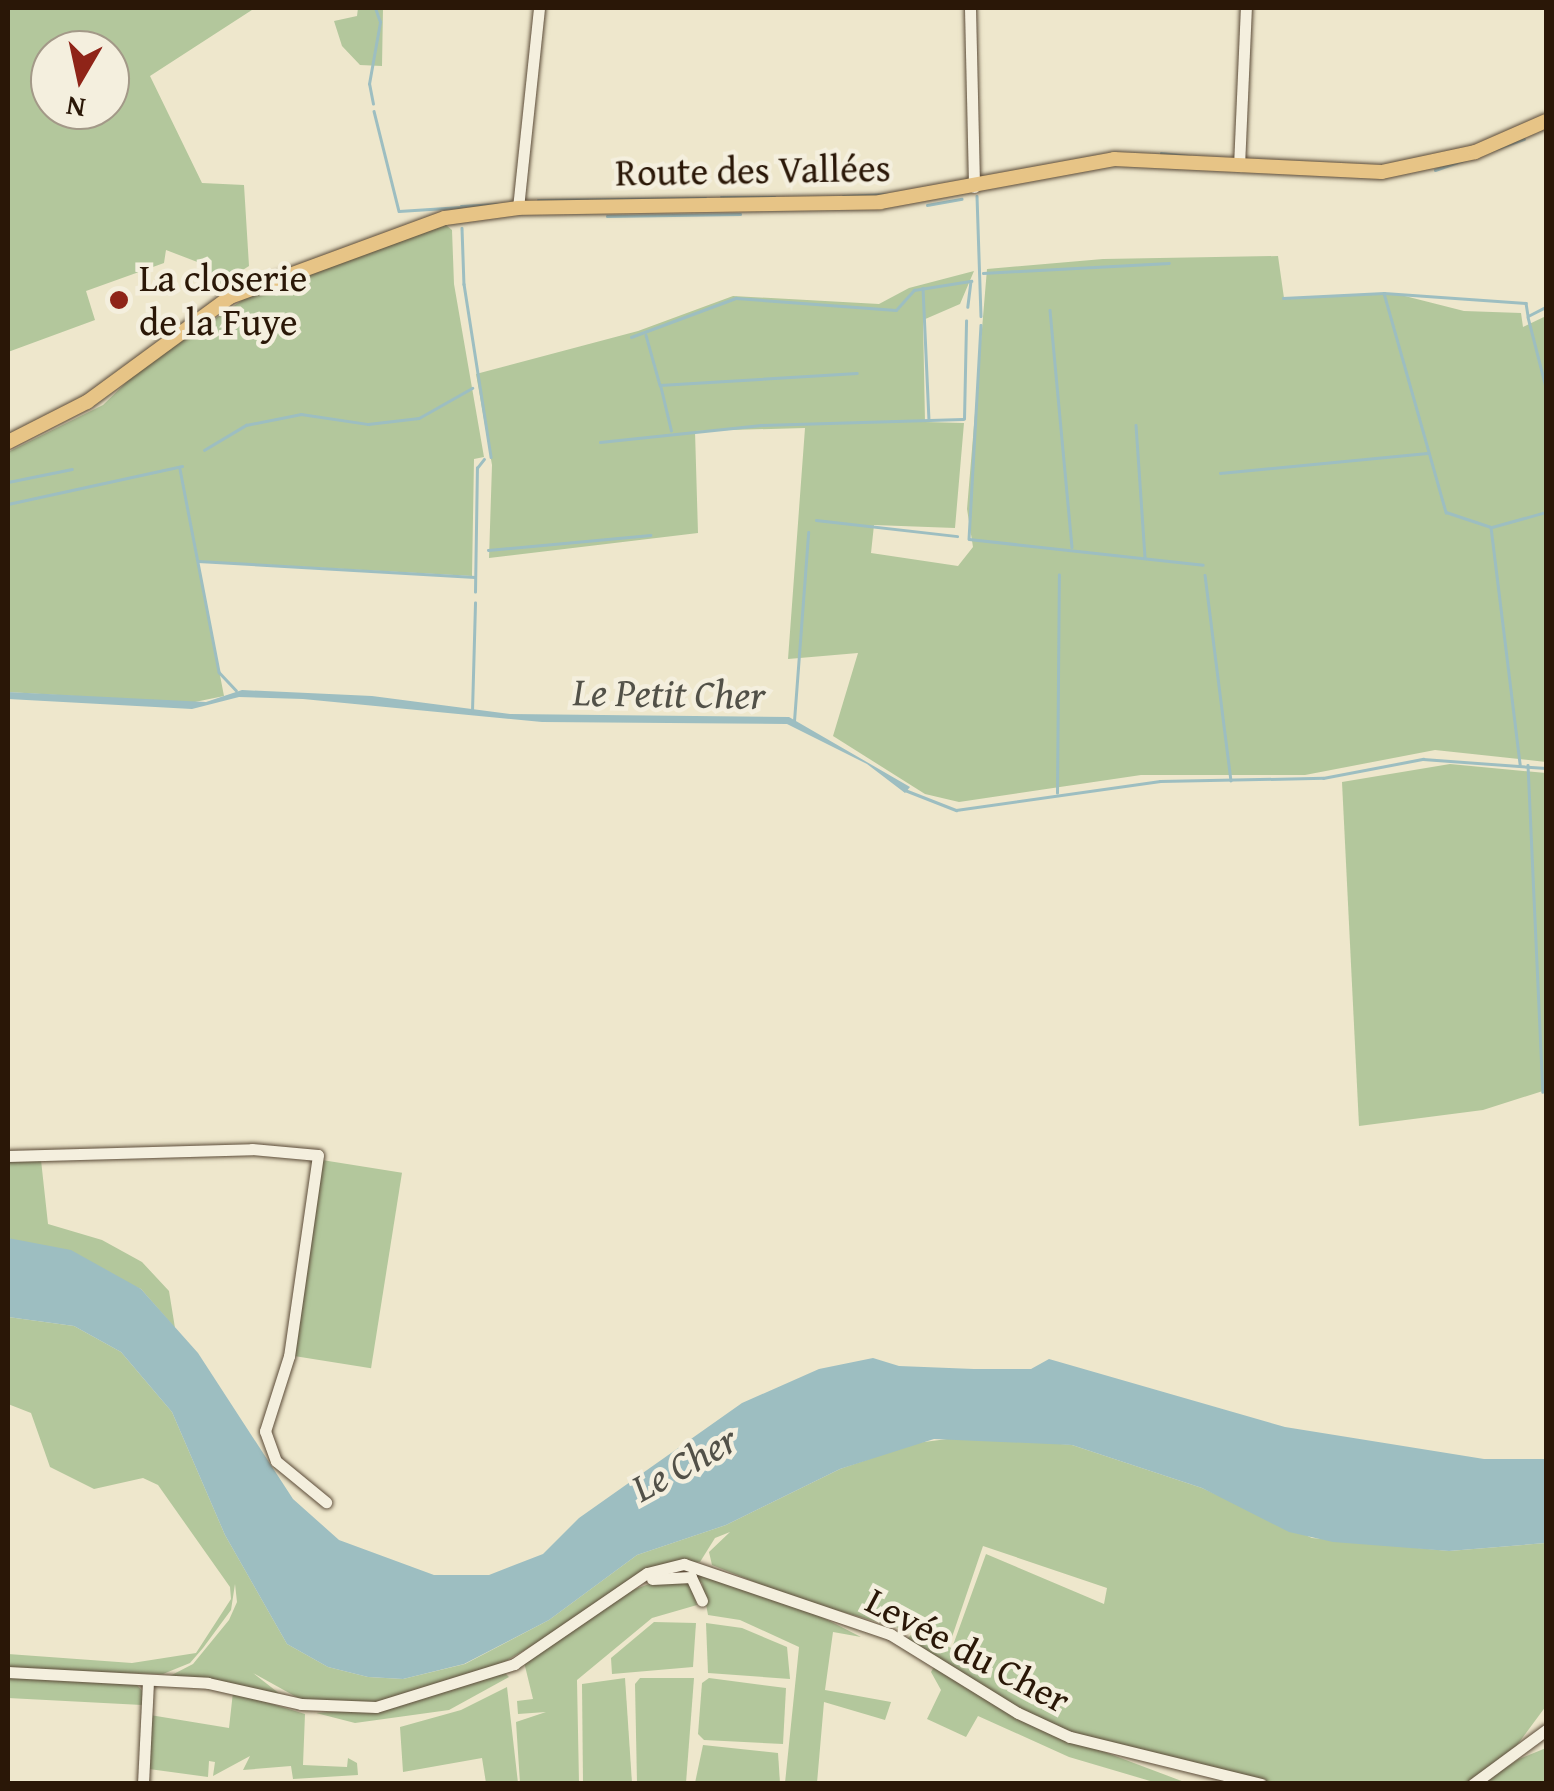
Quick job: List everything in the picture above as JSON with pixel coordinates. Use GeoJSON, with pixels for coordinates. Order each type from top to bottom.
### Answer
{"type":"FeatureCollection","features":[{"type":"Feature","properties":{"kind":"main road","name":"Route des Vallées"},"geometry":{"type":"LineString","coordinates":[[8,442],[87,402],[198,316],[242,291],[417,225],[518,208],[880,202],[1103,160],[1396,170],[1475,152],[1546,121]]}},
{"type":"Feature","properties":{"kind":"street"},"geometry":{"type":"LineString","coordinates":[[518,208],[539,8]]}},
{"type":"Feature","properties":{"kind":"street"},"geometry":{"type":"LineString","coordinates":[[970,8],[974,187]]}},
{"type":"Feature","properties":{"kind":"street"},"geometry":{"type":"LineString","coordinates":[[1238,166],[1246,8]]}},
{"type":"Feature","properties":{"kind":"street"},"geometry":{"type":"LineString","coordinates":[[8,1156],[252,1149],[318,1155],[287,1368],[264,1431],[276,1460],[326,1502]]}},
{"type":"Feature","properties":{"kind":"street","name":"Levée du Cher"},"geometry":{"type":"LineString","coordinates":[[671,1569],[704,1566],[868,1624],[1070,1737],[1260,1784]]}},
{"type":"Feature","properties":{"kind":"street"},"geometry":{"type":"LineString","coordinates":[[8,1672],[208,1684],[324,1708],[376,1707],[514,1664],[629,1586],[671,1569],[697,1581],[702,1601]]}},
{"type":"Feature","properties":{"kind":"street"},"geometry":{"type":"LineString","coordinates":[[144,1784],[148,1682]]}},
{"type":"Feature","properties":{"kind":"street"},"geometry":{"type":"LineString","coordinates":[[1472,1784],[1546,1730]]}},
{"type":"Feature","properties":{"kind":"green space"},"geometry":{"type":"Polygon","coordinates":[[[8,8],[255,8],[150,76],[202,183],[244,185],[249,266],[205,294],[200,263],[166,250],[164,263],[86,291],[95,320],[8,352],[8,8]]]}},
{"type":"Feature","properties":{"kind":"green space"},"geometry":{"type":"Polygon","coordinates":[[[358,8],[383,8],[382,66],[360,65],[342,46],[334,21],[357,16],[358,8]]]}},
{"type":"Feature","properties":{"kind":"green space"},"geometry":{"type":"Polygon","coordinates":[[[446,225],[452,230],[454,284],[484,457],[474,459],[472,576],[198,561],[224,696],[190,703],[8,692],[8,452],[103,405],[138,371],[247,297],[446,225]]]}},
{"type":"Feature","properties":{"kind":"green space"},"geometry":{"type":"Polygon","coordinates":[[[1278,256],[1284,298],[1397,294],[1464,311],[1521,313],[1523,327],[1546,316],[1546,762],[1435,750],[1305,775],[1141,775],[959,802],[925,794],[833,736],[858,653],[788,659],[805,428],[695,431],[698,533],[489,558],[492,465],[476,374],[638,331],[733,296],[879,304],[909,288],[974,271],[960,304],[923,320],[925,422],[964,423],[955,528],[874,525],[871,553],[958,566],[973,547],[967,509],[987,269],[1103,259],[1278,256]]]}},
{"type":"Feature","properties":{"kind":"green space"},"geometry":{"type":"Polygon","coordinates":[[[1450,764],[1546,773],[1546,1090],[1483,1110],[1359,1126],[1342,782],[1450,764]]]}},
{"type":"Feature","properties":{"kind":"green space"},"geometry":{"type":"Polygon","coordinates":[[[41,1160],[48,1224],[102,1240],[142,1262],[169,1291],[175,1328],[141,1289],[8,1238],[8,1161],[41,1160]]]}},
{"type":"Feature","properties":{"kind":"green space"},"geometry":{"type":"Polygon","coordinates":[[[322,1160],[402,1173],[371,1368],[291,1356],[322,1160]]]}},
{"type":"Feature","properties":{"kind":"green space"},"geometry":{"type":"Polygon","coordinates":[[[8,1317],[74,1326],[121,1352],[172,1412],[225,1535],[287,1644],[328,1667],[368,1677],[403,1679],[465,1664],[549,1620],[637,1555],[726,1525],[840,1469],[916,1443],[971,1436],[1072,1445],[1202,1488],[1312,1538],[1449,1551],[1546,1543],[1546,1706],[1509,1756],[1469,1783],[1273,1783],[1131,1752],[1038,1720],[907,1639],[911,1635],[952,1648],[986,1554],[1104,1604],[1107,1588],[983,1546],[952,1637],[941,1640],[797,1599],[712,1565],[709,1552],[730,1532],[715,1538],[700,1562],[675,1562],[494,1668],[375,1704],[300,1699],[253,1673],[285,1698],[166,1678],[193,1664],[229,1620],[237,1602],[235,1584],[231,1610],[203,1648],[190,1663],[163,1674],[8,1670],[8,1654],[132,1663],[196,1653],[231,1599],[230,1587],[158,1485],[143,1478],[94,1489],[50,1467],[31,1413],[8,1404],[8,1317]]]}},
{"type":"Feature","properties":{"kind":"green space"},"geometry":{"type":"Polygon","coordinates":[[[680,1567],[814,1613],[861,1637],[833,1632],[825,1690],[891,1702],[885,1720],[824,1702],[817,1783],[785,1783],[799,1647],[740,1620],[708,1615],[702,1583],[680,1567]]]}},
{"type":"Feature","properties":{"kind":"green space"},"geometry":{"type":"Polygon","coordinates":[[[668,1577],[688,1578],[697,1605],[652,1618],[577,1680],[579,1783],[520,1783],[516,1722],[546,1712],[518,1714],[517,1701],[533,1699],[524,1662],[622,1594],[668,1577]]]}},
{"type":"Feature","properties":{"kind":"green space"},"geometry":{"type":"Polygon","coordinates":[[[654,1622],[696,1623],[693,1667],[612,1674],[611,1658],[654,1622]]]}},
{"type":"Feature","properties":{"kind":"green space"},"geometry":{"type":"Polygon","coordinates":[[[706,1623],[742,1628],[787,1647],[790,1679],[708,1673],[706,1623]]]}},
{"type":"Feature","properties":{"kind":"green space"},"geometry":{"type":"Polygon","coordinates":[[[935,1665],[1094,1748],[1187,1783],[1157,1783],[1069,1757],[978,1716],[966,1737],[927,1719],[941,1690],[931,1672],[935,1665]]]}},
{"type":"Feature","properties":{"kind":"green space"},"geometry":{"type":"Polygon","coordinates":[[[503,1671],[509,1677],[449,1710],[355,1723],[316,1713],[393,1707],[503,1671]]]}},
{"type":"Feature","properties":{"kind":"green space"},"geometry":{"type":"Polygon","coordinates":[[[8,1676],[137,1685],[144,1693],[139,1759],[142,1705],[8,1698],[8,1676]]]}},
{"type":"Feature","properties":{"kind":"green space"},"geometry":{"type":"Polygon","coordinates":[[[625,1678],[632,1783],[583,1783],[582,1684],[625,1678]]]}},
{"type":"Feature","properties":{"kind":"green space"},"geometry":{"type":"Polygon","coordinates":[[[640,1678],[694,1678],[686,1783],[637,1783],[635,1684],[640,1678]]]}},
{"type":"Feature","properties":{"kind":"green space"},"geometry":{"type":"Polygon","coordinates":[[[709,1678],[786,1688],[783,1744],[704,1740],[698,1734],[702,1683],[709,1678]]]}},
{"type":"Feature","properties":{"kind":"green space"},"geometry":{"type":"Polygon","coordinates":[[[507,1687],[518,1783],[486,1783],[482,1758],[403,1772],[400,1727],[461,1710],[507,1687]]]}},
{"type":"Feature","properties":{"kind":"green space"},"geometry":{"type":"Polygon","coordinates":[[[233,1692],[305,1714],[303,1765],[347,1767],[348,1758],[357,1763],[358,1775],[293,1779],[291,1766],[243,1770],[250,1756],[213,1776],[215,1762],[209,1761],[208,1777],[149,1769],[150,1715],[229,1728],[233,1692]]]}},
{"type":"Feature","properties":{"kind":"green space"},"geometry":{"type":"Polygon","coordinates":[[[703,1745],[778,1753],[780,1783],[695,1783],[703,1745]]]}},
{"type":"Feature","properties":{"kind":"green space"},"geometry":{"type":"Polygon","coordinates":[[[1546,1748],[1546,1783],[1480,1784],[1519,1759],[1546,1748]]]}},
{"type":"Feature","properties":{"kind":"water"},"geometry":{"type":"Polygon","coordinates":[[[242,690],[372,696],[510,714],[789,717],[910,787],[905,793],[867,764],[787,724],[542,722],[303,699],[239,697],[192,709],[8,699],[8,692],[206,702],[242,690]]]}},
{"type":"Feature","properties":{"kind":"water","name":"Le Cher"},"geometry":{"type":"Polygon","coordinates":[[[8,1238],[71,1250],[141,1289],[198,1353],[293,1499],[339,1540],[434,1575],[489,1575],[543,1554],[579,1518],[742,1403],[819,1369],[873,1358],[899,1366],[974,1369],[1031,1369],[1049,1359],[1285,1427],[1484,1459],[1546,1459],[1546,1543],[1449,1551],[1333,1542],[1289,1532],[1202,1488],[1072,1445],[934,1439],[840,1469],[726,1525],[637,1555],[549,1620],[464,1664],[403,1679],[368,1677],[328,1667],[287,1644],[225,1535],[172,1412],[121,1352],[74,1326],[8,1317],[8,1238]]]}},
{"type":"Feature","properties":{"kind":"waterway"},"geometry":{"type":"LineString","coordinates":[[373,104],[369,84],[380,22],[375,8]]}},
{"type":"Feature","properties":{"kind":"waterway"},"geometry":{"type":"LineString","coordinates":[[374,111],[399,211],[461,207]]}},
{"type":"Feature","properties":{"kind":"waterway"},"geometry":{"type":"LineString","coordinates":[[1435,170],[1524,139]]}},
{"type":"Feature","properties":{"kind":"waterway"},"geometry":{"type":"LineString","coordinates":[[1161,153],[1189,156]]}},
{"type":"Feature","properties":{"kind":"waterway"},"geometry":{"type":"LineString","coordinates":[[843,196],[887,194]]}},
{"type":"Feature","properties":{"kind":"waterway"},"geometry":{"type":"LineString","coordinates":[[977,196],[981,316]]}},
{"type":"Feature","properties":{"kind":"waterway"},"geometry":{"type":"LineString","coordinates":[[721,197],[775,197]]}},
{"type":"Feature","properties":{"kind":"waterway"},"geometry":{"type":"LineString","coordinates":[[538,200],[705,198]]}},
{"type":"Feature","properties":{"kind":"waterway"},"geometry":{"type":"LineString","coordinates":[[927,205],[961,199]]}},
{"type":"Feature","properties":{"kind":"waterway"},"geometry":{"type":"LineString","coordinates":[[461,206],[497,204]]}},
{"type":"Feature","properties":{"kind":"waterway"},"geometry":{"type":"LineString","coordinates":[[607,216],[740,214]]}},
{"type":"Feature","properties":{"kind":"waterway"},"geometry":{"type":"LineString","coordinates":[[462,228],[464,284],[491,457]]}},
{"type":"Feature","properties":{"kind":"waterway"},"geometry":{"type":"LineString","coordinates":[[983,273],[1169,263]]}},
{"type":"Feature","properties":{"kind":"waterway"},"geometry":{"type":"LineString","coordinates":[[631,337],[736,298],[896,310],[914,290],[971,281],[968,307]]}},
{"type":"Feature","properties":{"kind":"waterway"},"geometry":{"type":"LineString","coordinates":[[923,288],[929,420]]}},
{"type":"Feature","properties":{"kind":"waterway"},"geometry":{"type":"LineString","coordinates":[[1384,293],[1446,512],[1491,527],[1520,764]]}},
{"type":"Feature","properties":{"kind":"waterway"},"geometry":{"type":"LineString","coordinates":[[1283,298],[1384,293],[1526,303],[1528,316],[1546,307]]}},
{"type":"Feature","properties":{"kind":"waterway"},"geometry":{"type":"LineString","coordinates":[[1050,310],[1072,547]]}},
{"type":"Feature","properties":{"kind":"waterway"},"geometry":{"type":"LineString","coordinates":[[1528,317],[1546,387]]}},
{"type":"Feature","properties":{"kind":"waterway"},"geometry":{"type":"LineString","coordinates":[[964,419],[966,321]]}},
{"type":"Feature","properties":{"kind":"waterway"},"geometry":{"type":"LineString","coordinates":[[981,325],[969,539],[1203,565]]}},
{"type":"Feature","properties":{"kind":"waterway"},"geometry":{"type":"LineString","coordinates":[[646,335],[660,385]]}},
{"type":"Feature","properties":{"kind":"waterway"},"geometry":{"type":"LineString","coordinates":[[671,431],[660,385],[857,373]]}},
{"type":"Feature","properties":{"kind":"waterway"},"geometry":{"type":"LineString","coordinates":[[204,450],[246,425],[301,414],[368,424],[419,418],[472,388]]}},
{"type":"Feature","properties":{"kind":"waterway"},"geometry":{"type":"LineString","coordinates":[[600,442],[761,425],[963,419]]}},
{"type":"Feature","properties":{"kind":"waterway"},"geometry":{"type":"LineString","coordinates":[[1136,425],[1145,558]]}},
{"type":"Feature","properties":{"kind":"waterway"},"geometry":{"type":"LineString","coordinates":[[1220,473],[1427,453]]}},
{"type":"Feature","properties":{"kind":"waterway"},"geometry":{"type":"LineString","coordinates":[[475,592],[477,468],[484,459]]}},
{"type":"Feature","properties":{"kind":"waterway"},"geometry":{"type":"LineString","coordinates":[[8,504],[182,466]]}},
{"type":"Feature","properties":{"kind":"waterway"},"geometry":{"type":"LineString","coordinates":[[8,482],[72,469]]}},
{"type":"Feature","properties":{"kind":"waterway"},"geometry":{"type":"LineString","coordinates":[[180,469],[219,672],[236,690]]}},
{"type":"Feature","properties":{"kind":"waterway"},"geometry":{"type":"LineString","coordinates":[[1492,527],[1546,512]]}},
{"type":"Feature","properties":{"kind":"waterway"},"geometry":{"type":"LineString","coordinates":[[816,520],[957,536]]}},
{"type":"Feature","properties":{"kind":"waterway"},"geometry":{"type":"LineString","coordinates":[[794,721],[808,533]]}},
{"type":"Feature","properties":{"kind":"waterway"},"geometry":{"type":"LineString","coordinates":[[488,550],[650,535]]}},
{"type":"Feature","properties":{"kind":"waterway"},"geometry":{"type":"LineString","coordinates":[[198,561],[475,577]]}},
{"type":"Feature","properties":{"kind":"waterway"},"geometry":{"type":"LineString","coordinates":[[1057,793],[1059,575]]}},
{"type":"Feature","properties":{"kind":"waterway"},"geometry":{"type":"LineString","coordinates":[[1205,575],[1231,780]]}},
{"type":"Feature","properties":{"kind":"waterway"},"geometry":{"type":"LineString","coordinates":[[472,711],[475,603]]}},
{"type":"Feature","properties":{"kind":"waterway","name":"Le Petit Cher"},"geometry":{"type":"LineString","coordinates":[[905,790],[956,810],[1160,781],[1323,778],[1423,759],[1546,768]]}},
{"type":"Feature","properties":{"kind":"waterway"},"geometry":{"type":"LineString","coordinates":[[1528,765],[1543,1092]]}},
{"type":"Feature","properties":{"kind":"place","name":"La closerie de la Fuye"},"geometry":{"type":"Point","coordinates":[119,300]}}]}
